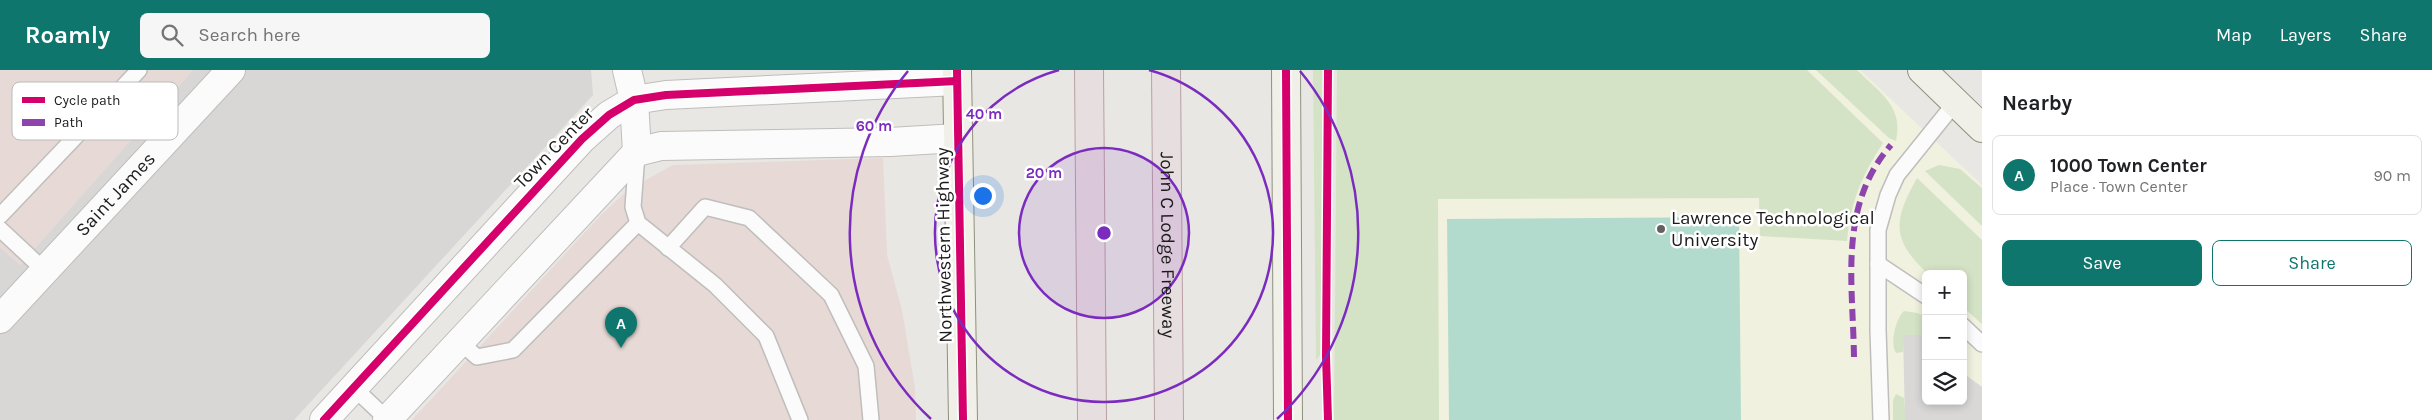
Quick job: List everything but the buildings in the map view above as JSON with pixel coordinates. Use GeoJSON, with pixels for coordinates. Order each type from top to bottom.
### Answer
{"type":"FeatureCollection","features":[{"type":"Feature","properties":{"kind":"highway"},"geometry":{"type":"LineString","coordinates":[[1088,70],[1092,420]]}},
{"type":"Feature","properties":{"kind":"highway","name":"John C Lodge Freeway"},"geometry":{"type":"LineString","coordinates":[[1166,70],[1169,420]]}},
{"type":"Feature","properties":{"kind":"main road"},"geometry":{"type":"LineString","coordinates":[[1286,70],[1288,420]]}},
{"type":"Feature","properties":{"kind":"main road"},"geometry":{"type":"LineString","coordinates":[[1922,70],[1982,128]]}},
{"type":"Feature","properties":{"kind":"main road","name":"Northwestern Highway"},"geometry":{"type":"LineString","coordinates":[[957,76],[963,420]]}},
{"type":"Feature","properties":{"kind":"street","name":"Saint James"},"geometry":{"type":"LineString","coordinates":[[178,127],[231,70]]}},
{"type":"Feature","properties":{"kind":"street"},"geometry":{"type":"LineString","coordinates":[[627,70],[634,100],[637,152]]}},
{"type":"Feature","properties":{"kind":"street","name":"Town Center"},"geometry":{"type":"LineString","coordinates":[[324,420],[582,139],[609,115],[634,100],[666,95],[957,76]]}},
{"type":"Feature","properties":{"kind":"street"},"geometry":{"type":"LineString","coordinates":[[388,420],[637,152],[661,146],[890,142],[957,138]]}},
{"type":"Feature","properties":{"kind":"street","name":"Saint James"},"geometry":{"type":"LineString","coordinates":[[0,319],[166,140]]}},
{"type":"Feature","properties":{"kind":"lane"},"geometry":{"type":"LineString","coordinates":[[128,82],[139,70]]}},
{"type":"Feature","properties":{"kind":"lane"},"geometry":{"type":"LineString","coordinates":[[1881,420],[1878,230],[1888,195],[1897,175],[1955,103]]}},
{"type":"Feature","properties":{"kind":"lane"},"geometry":{"type":"LineString","coordinates":[[0,216],[72,140]]}},
{"type":"Feature","properties":{"kind":"lane"},"geometry":{"type":"LineString","coordinates":[[637,152],[633,207],[638,223],[714,284],[766,336],[800,420]]}},
{"type":"Feature","properties":{"kind":"lane"},"geometry":{"type":"LineString","coordinates":[[668,248],[705,207],[748,218],[831,295],[866,366],[871,420]]}},
{"type":"Feature","properties":{"kind":"lane"},"geometry":{"type":"LineString","coordinates":[[460,342],[476,357],[513,350],[638,223]]}},
{"type":"Feature","properties":{"kind":"lane"},"geometry":{"type":"LineString","coordinates":[[0,229],[44,270]]}},
{"type":"Feature","properties":{"kind":"lane"},"geometry":{"type":"LineString","coordinates":[[1878,264],[1922,293]]}},
{"type":"Feature","properties":{"kind":"lane"},"geometry":{"type":"LineString","coordinates":[[1967,330],[1982,344]]}},
{"type":"Feature","properties":{"kind":"lane"},"geometry":{"type":"LineString","coordinates":[[354,388],[388,420]]}},
{"type":"Feature","properties":{"kind":"shaded area"},"geometry":{"type":"Polygon","coordinates":[[[0,70],[193,70],[178,87],[178,82],[12,82],[12,140],[131,140],[20,265],[0,247],[0,70]]]}},
{"type":"Feature","properties":{"kind":"shaded area"},"geometry":{"type":"Polygon","coordinates":[[[193,70],[591,70],[593,95],[294,420],[0,420],[0,247],[20,265],[131,140],[178,140],[178,87],[193,70]]]}},
{"type":"Feature","properties":{"kind":"shaded area","name":"Lawrence Technological University"},"geometry":{"type":"Polygon","coordinates":[[[1339,70],[1860,70],[1982,185],[1982,420],[1343,420],[1339,70]]]}},
{"type":"Feature","properties":{"kind":"shaded area"},"geometry":{"type":"Polygon","coordinates":[[[883,158],[887,255],[902,310],[915,388],[916,420],[412,420],[601,215],[629,189],[673,165],[883,158]]]}},
{"type":"Feature","properties":{"kind":"shaded area"},"geometry":{"type":"Polygon","coordinates":[[[1903,335],[1922,335],[1922,405],[1967,405],[1967,376],[1982,387],[1982,420],[1905,420],[1903,335]]]}},
{"type":"Feature","properties":{"kind":"green space"},"geometry":{"type":"Polygon","coordinates":[[[1313,70],[1324,70],[1320,355],[1316,360],[1313,70]]]}},
{"type":"Feature","properties":{"kind":"green space"},"geometry":{"type":"Polygon","coordinates":[[[1337,70],[1807,70],[1883,143],[1858,190],[1851,214],[1847,241],[1760,236],[1759,198],[1438,199],[1439,420],[1334,420],[1337,70]]]}},
{"type":"Feature","properties":{"kind":"green space"},"geometry":{"type":"Polygon","coordinates":[[[1816,70],[1857,70],[1881,93],[1893,109],[1898,129],[1896,141],[1889,138],[1816,70]]]}},
{"type":"Feature","properties":{"kind":"green space"},"geometry":{"type":"Polygon","coordinates":[[[1939,165],[1960,169],[1982,188],[1982,226],[1925,171],[1939,165]]]}},
{"type":"Feature","properties":{"kind":"green space"},"geometry":{"type":"Polygon","coordinates":[[[1917,178],[1982,240],[1982,324],[1967,311],[1967,270],[1924,270],[1907,250],[1902,240],[1900,218],[1917,178]]]}},
{"type":"Feature","properties":{"kind":"green space"},"geometry":{"type":"Polygon","coordinates":[[[1739,217],[1741,420],[1449,420],[1447,219],[1739,217]]]}},
{"type":"Feature","properties":{"kind":"green space"},"geometry":{"type":"Polygon","coordinates":[[[1904,311],[1922,315],[1922,335],[1904,335],[1903,352],[1896,353],[1893,343],[1894,332],[1904,311]]]}},
{"type":"Feature","properties":{"kind":"green space"},"geometry":{"type":"Polygon","coordinates":[[[1896,394],[1904,398],[1905,411],[1982,420],[1893,420],[1893,400],[1896,394]]]}},
{"type":"Feature","properties":{"kind":"marked path"},"geometry":{"type":"LineString","coordinates":[[1854,357],[1851,273],[1856,219],[1863,193],[1874,169],[1891,145]]}},
{"type":"Feature","properties":{"kind":"cycle path"},"geometry":{"type":"LineString","coordinates":[[957,70],[963,420]]}},
{"type":"Feature","properties":{"kind":"cycle path"},"geometry":{"type":"LineString","coordinates":[[1286,70],[1288,420]]}},
{"type":"Feature","properties":{"kind":"cycle path"},"geometry":{"type":"LineString","coordinates":[[1328,70],[1326,356],[1328,420]]}},
{"type":"Feature","properties":{"kind":"cycle path"},"geometry":{"type":"LineString","coordinates":[[324,420],[582,139],[609,115],[634,100],[666,95],[957,81]]}},
{"type":"Feature","properties":{"kind":"place","name":"Lawrence Technological University"},"geometry":{"type":"Point","coordinates":[1661,229]}},
{"type":"Feature","properties":{"kind":"place","name":"1000 Town Center"},"geometry":{"type":"Point","coordinates":[621,348]}}]}
